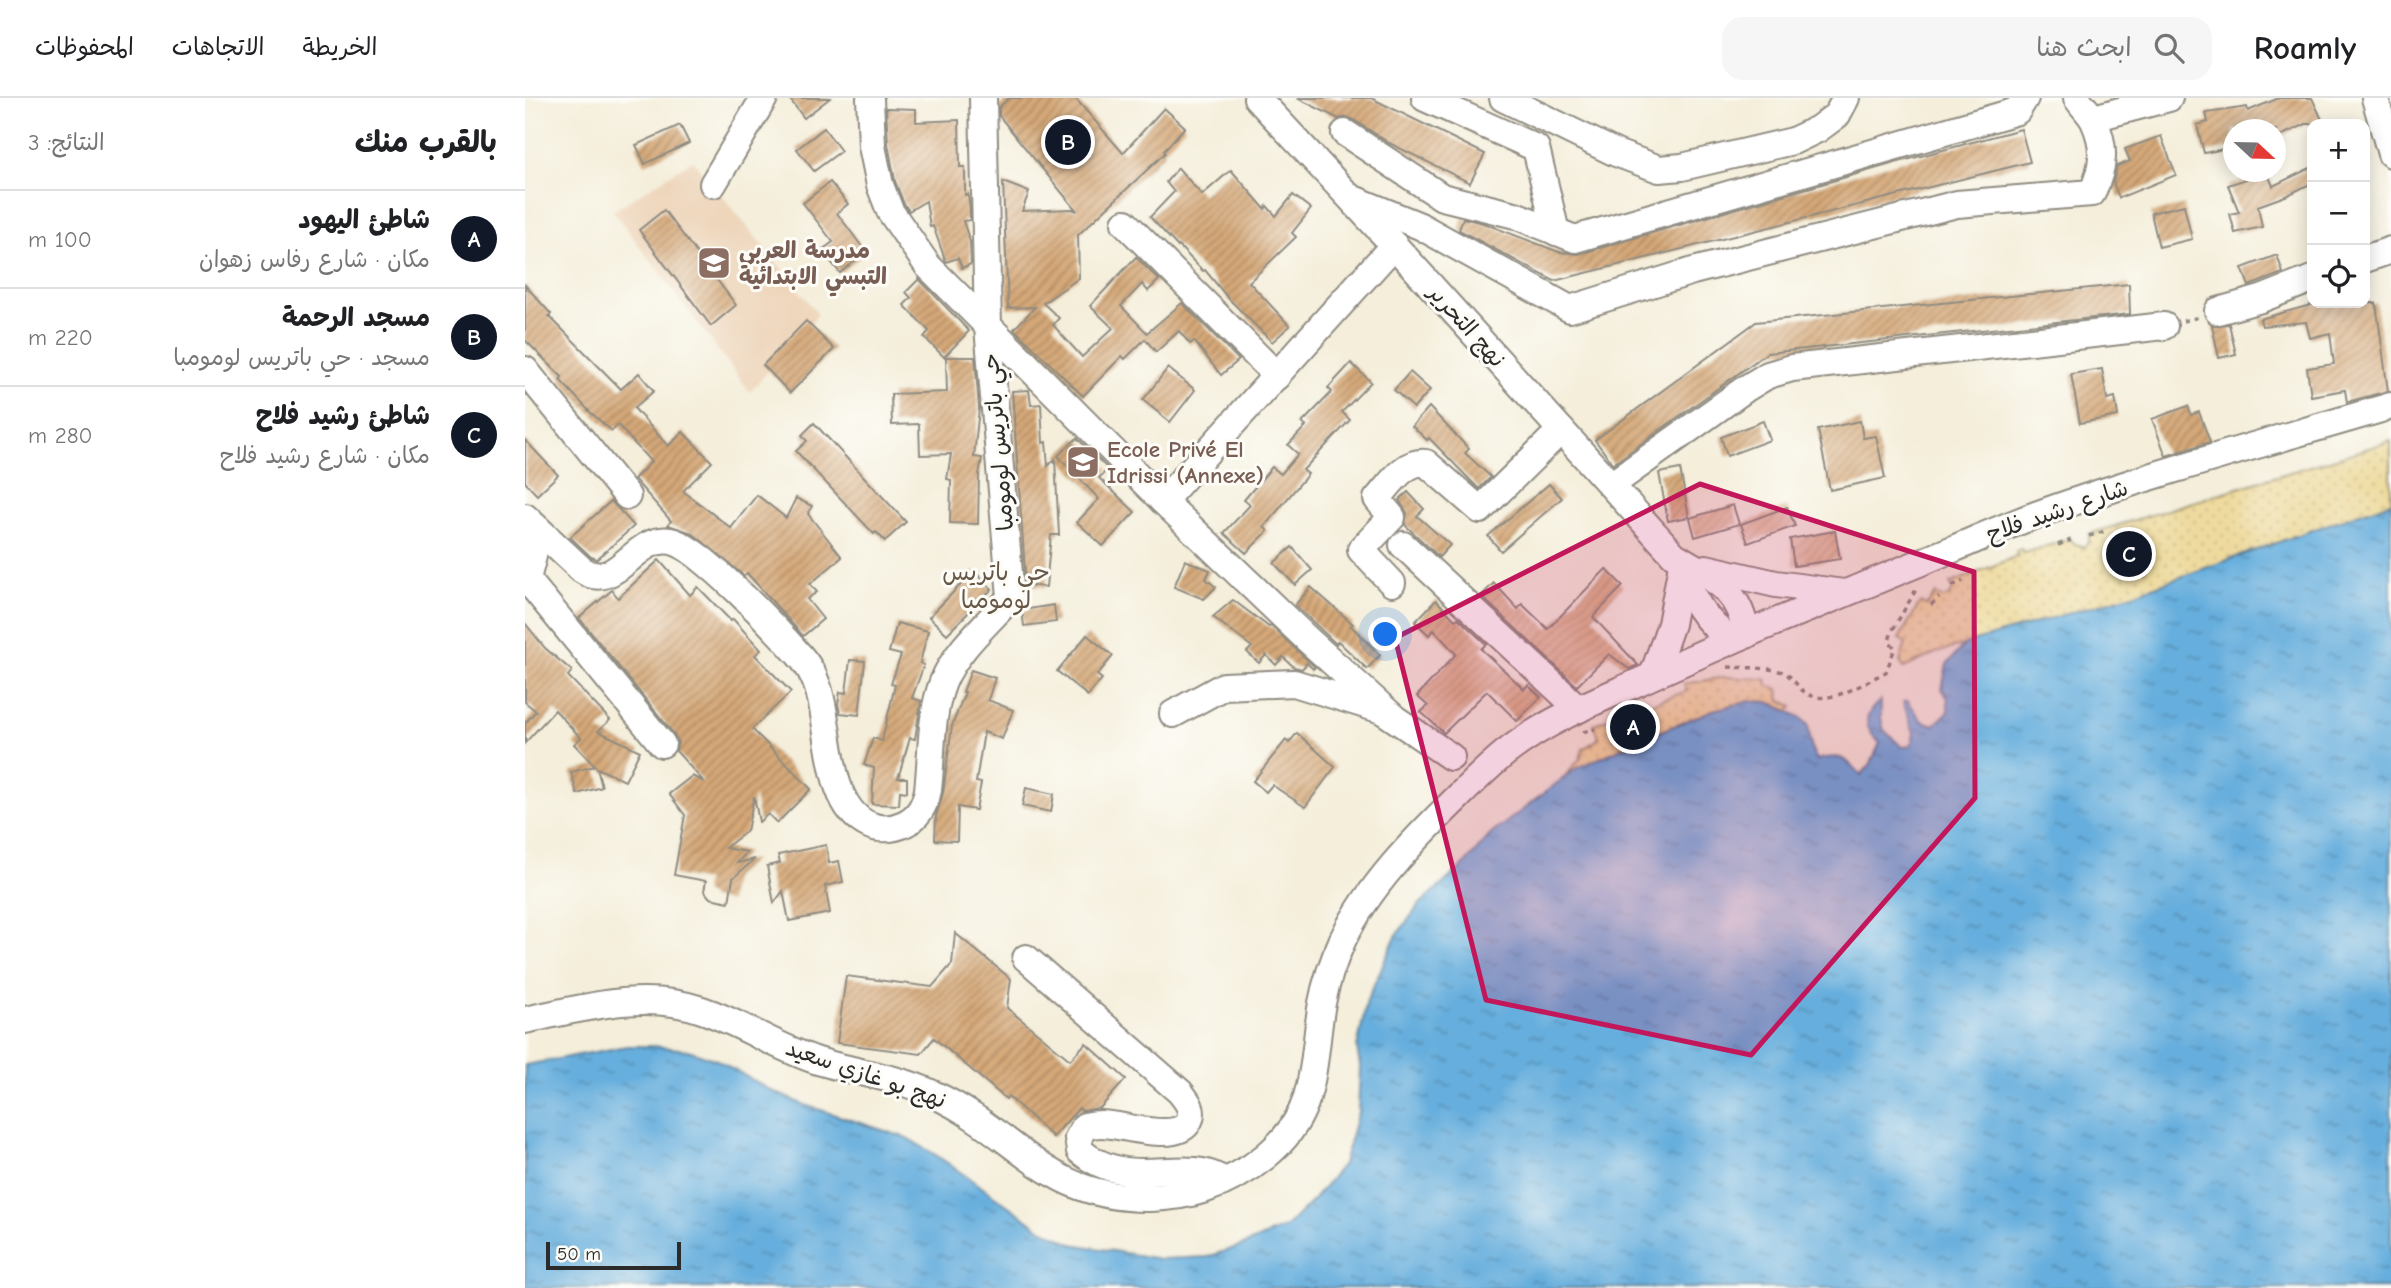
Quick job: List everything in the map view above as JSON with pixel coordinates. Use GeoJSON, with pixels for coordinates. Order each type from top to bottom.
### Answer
{"type":"FeatureCollection","features":[{"type":"Feature","properties":{"kind":"street"},"geometry":{"type":"LineString","coordinates":[[713,184],[764,98]]}},
{"type":"Feature","properties":{"kind":"street","name":"حي باتريس لومومبا"},"geometry":{"type":"LineString","coordinates":[[870,98],[872,146],[880,185],[890,211],[928,266],[1163,501],[1392,716]]}},
{"type":"Feature","properties":{"kind":"street","name":"حي باتريس لومومبا"},"geometry":{"type":"LineString","coordinates":[[529,522],[582,570],[592,575],[609,574],[650,542],[670,540],[687,548],[739,592],[803,660],[817,685],[827,726],[832,766],[846,804],[853,814],[874,827],[886,829],[898,827],[919,813],[928,790],[937,706],[943,682],[955,661],[1011,597],[988,327],[983,98]]}},
{"type":"Feature","properties":{"kind":"street","name":"نهج التحرير"},"geometry":{"type":"LineString","coordinates":[[1258,98],[1680,563],[1701,612],[1710,623],[1739,637]]}},
{"type":"Feature","properties":{"kind":"street"},"geometry":{"type":"LineString","coordinates":[[1425,98],[1536,148],[1556,232]]}},
{"type":"Feature","properties":{"kind":"street"},"geometry":{"type":"LineString","coordinates":[[1503,98],[1616,153],[1660,169],[1682,167],[1793,141],[1818,129],[1837,115],[1846,98]]}},
{"type":"Feature","properties":{"kind":"street"},"geometry":{"type":"LineString","coordinates":[[1345,133],[1442,197],[1515,215],[1575,239],[2017,111],[2025,98]]}},
{"type":"Feature","properties":{"kind":"street"},"geometry":{"type":"LineString","coordinates":[[1351,198],[1420,226],[1570,309],[1693,271],[1957,204],[2092,193],[2101,172],[2103,152],[2093,119],[2077,98]]}},
{"type":"Feature","properties":{"kind":"street"},"geometry":{"type":"LineString","coordinates":[[2101,116],[2169,98]]}},
{"type":"Feature","properties":{"kind":"street"},"geometry":{"type":"LineString","coordinates":[[2375,98],[2391,154]]}},
{"type":"Feature","properties":{"kind":"street"},"geometry":{"type":"LineString","coordinates":[[1125,223],[1277,376]]}},
{"type":"Feature","properties":{"kind":"street"},"geometry":{"type":"LineString","coordinates":[[1163,501],[1394,245]]}},
{"type":"Feature","properties":{"kind":"street"},"geometry":{"type":"LineString","coordinates":[[2370,257],[2391,250]]}},
{"type":"Feature","properties":{"kind":"street"},"geometry":{"type":"LineString","coordinates":[[2218,311],[2261,299],[2307,281]]}},
{"type":"Feature","properties":{"kind":"street"},"geometry":{"type":"LineString","coordinates":[[1611,485],[1745,389],[1768,375],[1792,368],[2164,326]]}},
{"type":"Feature","properties":{"kind":"street"},"geometry":{"type":"LineString","coordinates":[[525,370],[627,496]]}},
{"type":"Feature","properties":{"kind":"street","name":"شارع رشيد فلاح"},"geometry":{"type":"LineString","coordinates":[[1579,709],[1739,637],[2045,512],[2391,406]]}},
{"type":"Feature","properties":{"kind":"street"},"geometry":{"type":"LineString","coordinates":[[1392,583],[1361,550],[1392,517],[1377,499],[1407,466],[1417,462],[1426,463],[1480,510],[1561,430]]}},
{"type":"Feature","properties":{"kind":"street"},"geometry":{"type":"LineString","coordinates":[[529,522],[533,556],[526,578],[663,744]]}},
{"type":"Feature","properties":{"kind":"street"},"geometry":{"type":"LineString","coordinates":[[1403,545],[1579,709]]}},
{"type":"Feature","properties":{"kind":"street"},"geometry":{"type":"LineString","coordinates":[[1653,675],[1671,624],[1680,563],[1776,584],[1845,593]]}},
{"type":"Feature","properties":{"kind":"street","name":"حي باتريس لومومبا"},"geometry":{"type":"LineString","coordinates":[[1173,714],[1224,686],[1294,683],[1382,710],[1451,757]]}},
{"type":"Feature","properties":{"kind":"street","name":"نهج بو غازي سعيد"},"geometry":{"type":"LineString","coordinates":[[525,1020],[630,1000],[687,1006],[729,1020],[811,1059],[889,1078],[928,1091],[977,1118],[1034,1163],[1084,1189],[1115,1197],[1185,1195],[1244,1171],[1279,1144],[1293,1127],[1305,1103],[1311,1080],[1322,1003],[1332,967],[1341,943],[1367,899],[1420,834],[1490,766],[1533,733],[1579,709]]}},
{"type":"Feature","properties":{"kind":"street"},"geometry":{"type":"LineString","coordinates":[[1026,958],[1180,1092],[1189,1104],[1192,1114],[1188,1124],[1175,1132],[1101,1124],[1085,1126],[1078,1138],[1080,1151],[1093,1162],[1122,1171],[1208,1172],[1224,1181]]}},
{"type":"Feature","properties":{"kind":"path"},"geometry":{"type":"LineString","coordinates":[[2164,326],[2218,311]]}},
{"type":"Feature","properties":{"kind":"path"},"geometry":{"type":"LineString","coordinates":[[2089,536],[2106,531]]}},
{"type":"Feature","properties":{"kind":"path"},"geometry":{"type":"LineString","coordinates":[[2058,545],[2071,540]]}},
{"type":"Feature","properties":{"kind":"path"},"geometry":{"type":"LineString","coordinates":[[1727,667],[1774,670],[1787,674],[1807,693],[1833,697],[1886,672],[1895,648],[1889,641],[1892,631],[1923,579]]}},
{"type":"Feature","properties":{"kind":"path"},"geometry":{"type":"LineString","coordinates":[[1952,586],[1963,581]]}},
{"type":"Feature","properties":{"kind":"path"},"geometry":{"type":"LineString","coordinates":[[1931,605],[1939,597]]}},
{"type":"Feature","properties":{"kind":"highlighted area"},"geometry":{"type":"Polygon","coordinates":[[[1700,484],[1974,572],[1975,798],[1751,1055],[1486,1000],[1395,638],[1700,484]]]}},
{"type":"Feature","properties":{"kind":"shaded area","name":"مدرسة العربي التبسي الابتدائية"},"geometry":{"type":"Polygon","coordinates":[[[693,160],[818,314],[750,392],[613,211],[693,160]]]}},
{"type":"Feature","properties":{"kind":"sand"},"geometry":{"type":"Polygon","coordinates":[[[2391,441],[2391,502],[2130,595],[1936,653],[1904,668],[1900,662],[1906,643],[1899,639],[1920,603],[1927,605],[1936,594],[1942,598],[1950,596],[1953,588],[1950,584],[2017,556],[2016,551],[2021,549],[2024,553],[2070,539],[2084,547],[2089,541],[2089,534],[2391,441]]]}},
{"type":"Feature","properties":{"kind":"sand"},"geometry":{"type":"Polygon","coordinates":[[[1724,677],[1766,679],[1769,686],[1778,689],[1780,700],[1793,706],[1788,711],[1769,702],[1750,701],[1713,710],[1644,738],[1563,778],[1580,759],[1583,749],[1597,740],[1599,736],[1593,724],[1687,691],[1684,684],[1724,677]]]}},
{"type":"Feature","properties":{"kind":"water"},"geometry":{"type":"Polygon","coordinates":[[[2391,502],[2391,1288],[525,1288],[525,1065],[627,1046],[688,1050],[717,1060],[772,1091],[802,1104],[907,1138],[936,1155],[1040,1228],[1072,1244],[1160,1259],[1207,1257],[1246,1244],[1286,1227],[1343,1164],[1358,1112],[1360,1066],[1357,1048],[1367,1000],[1396,936],[1421,903],[1463,866],[1491,834],[1575,769],[1713,710],[1750,701],[1769,702],[1800,717],[1808,725],[1812,750],[1817,760],[1842,758],[1861,775],[1870,765],[1880,743],[1868,726],[1870,711],[1881,700],[1884,730],[1902,747],[1911,746],[1914,733],[1903,702],[1908,701],[1922,721],[1934,725],[1948,712],[1948,699],[1942,689],[1947,664],[1965,644],[2130,595],[2391,502]]]}},
{"type":"Feature","properties":{"kind":"building"},"geometry":{"type":"Polygon","coordinates":[[[789,98],[830,98],[804,118],[789,98]]]}},
{"type":"Feature","properties":{"kind":"building"},"geometry":{"type":"Polygon","coordinates":[[[1009,98],[1075,98],[1123,153],[1164,108],[1185,127],[1165,153],[1078,235],[1079,278],[1043,303],[1059,318],[1053,325],[1082,357],[1113,328],[1090,306],[1136,257],[1159,280],[1148,291],[1142,284],[1121,306],[1147,333],[1182,303],[1239,360],[1221,375],[1194,341],[1190,344],[1179,331],[1156,352],[1145,339],[1125,359],[1122,356],[1083,396],[1014,329],[1035,307],[1008,308],[1003,182],[1029,192],[1022,211],[1077,211],[999,116],[999,107],[1009,98]]]}},
{"type":"Feature","properties":{"kind":"building"},"geometry":{"type":"Polygon","coordinates":[[[1297,98],[1371,98],[1485,154],[1470,183],[1389,143],[1354,120],[1347,117],[1339,119],[1297,98]]]}},
{"type":"Feature","properties":{"kind":"building"},"geometry":{"type":"Polygon","coordinates":[[[2279,98],[2312,98],[2322,119],[2307,119],[2307,124],[2286,133],[2286,119],[2223,119],[2223,149],[2204,153],[2197,125],[2208,122],[2206,113],[2247,107],[2248,111],[2279,98]]]}},
{"type":"Feature","properties":{"kind":"building"},"geometry":{"type":"Polygon","coordinates":[[[886,108],[916,109],[916,122],[959,120],[960,167],[965,167],[965,195],[968,194],[970,209],[970,220],[963,221],[970,242],[971,264],[962,268],[958,258],[946,262],[933,226],[930,227],[926,201],[909,211],[904,204],[895,181],[888,144],[886,108]]]}},
{"type":"Feature","properties":{"kind":"building"},"geometry":{"type":"Polygon","coordinates":[[[680,125],[689,143],[645,164],[636,145],[680,125]]]}},
{"type":"Feature","properties":{"kind":"building"},"geometry":{"type":"Polygon","coordinates":[[[824,128],[841,151],[814,171],[797,149],[824,128]]]}},
{"type":"Feature","properties":{"kind":"building"},"geometry":{"type":"Polygon","coordinates":[[[2021,129],[2030,162],[1554,281],[1459,230],[1463,218],[1559,252],[1579,254],[2021,129]]]}},
{"type":"Feature","properties":{"kind":"building"},"geometry":{"type":"Polygon","coordinates":[[[2161,136],[2176,175],[2119,198],[2113,182],[2117,166],[2130,161],[2125,149],[2161,136]]]}},
{"type":"Feature","properties":{"kind":"building"},"geometry":{"type":"Polygon","coordinates":[[[1178,168],[1202,195],[1231,170],[1265,209],[1267,206],[1276,216],[1293,195],[1311,209],[1292,233],[1296,237],[1249,282],[1290,326],[1272,342],[1228,298],[1205,270],[1178,247],[1150,217],[1174,192],[1166,182],[1178,168]]]}},
{"type":"Feature","properties":{"kind":"building"},"geometry":{"type":"Polygon","coordinates":[[[2307,169],[2307,186],[2258,206],[2262,227],[2235,233],[2230,214],[2239,212],[2228,185],[2237,182],[2271,182],[2273,186],[2307,169]]]}},
{"type":"Feature","properties":{"kind":"building"},"geometry":{"type":"Polygon","coordinates":[[[830,182],[848,204],[837,213],[866,252],[840,273],[822,250],[833,242],[803,203],[830,182]]]}},
{"type":"Feature","properties":{"kind":"building"},"geometry":{"type":"Polygon","coordinates":[[[2184,205],[2192,239],[2159,247],[2151,213],[2184,205]]]}},
{"type":"Feature","properties":{"kind":"building"},"geometry":{"type":"Polygon","coordinates":[[[664,210],[736,305],[711,326],[639,230],[664,210]]]}},
{"type":"Feature","properties":{"kind":"building"},"geometry":{"type":"Polygon","coordinates":[[[2277,255],[2283,273],[2249,286],[2242,268],[2277,255]]]}},
{"type":"Feature","properties":{"kind":"building"},"geometry":{"type":"Polygon","coordinates":[[[919,279],[969,331],[944,357],[924,337],[929,331],[904,305],[911,298],[906,292],[919,279]]]}},
{"type":"Feature","properties":{"kind":"building"},"geometry":{"type":"Polygon","coordinates":[[[2129,284],[2130,314],[1767,353],[1613,464],[1595,440],[1756,322],[2129,284]]]}},
{"type":"Feature","properties":{"kind":"building"},"geometry":{"type":"Polygon","coordinates":[[[525,285],[551,314],[549,316],[621,389],[639,373],[654,391],[634,408],[668,446],[683,432],[712,462],[683,491],[731,528],[757,495],[786,518],[796,498],[812,506],[808,514],[842,557],[810,584],[817,592],[807,599],[823,619],[803,636],[747,573],[744,576],[692,533],[668,525],[671,521],[634,479],[651,462],[618,425],[612,431],[590,412],[560,380],[562,377],[525,340],[525,285]]]}},
{"type":"Feature","properties":{"kind":"building"},"geometry":{"type":"Polygon","coordinates":[[[2370,303],[2376,303],[2388,391],[2347,402],[2345,390],[2311,396],[2307,368],[2334,364],[2330,333],[2310,338],[2306,322],[2262,326],[2260,319],[2307,306],[2370,308],[2370,303]]]}},
{"type":"Feature","properties":{"kind":"building"},"geometry":{"type":"Polygon","coordinates":[[[806,321],[834,349],[790,393],[763,365],[806,321]]]}},
{"type":"Feature","properties":{"kind":"building"},"geometry":{"type":"Polygon","coordinates":[[[2229,324],[2236,354],[2219,358],[2212,325],[2229,324]]]}},
{"type":"Feature","properties":{"kind":"building"},"geometry":{"type":"Polygon","coordinates":[[[946,357],[975,357],[979,408],[974,457],[982,458],[978,524],[950,523],[951,480],[947,479],[951,454],[920,455],[919,424],[892,425],[891,394],[947,392],[946,357]]]}},
{"type":"Feature","properties":{"kind":"building"},"geometry":{"type":"Polygon","coordinates":[[[1351,363],[1371,382],[1342,412],[1350,420],[1303,470],[1308,474],[1264,527],[1268,531],[1246,553],[1224,533],[1250,505],[1244,500],[1272,467],[1281,474],[1298,454],[1288,445],[1306,426],[1302,423],[1332,392],[1328,388],[1351,363]]]}},
{"type":"Feature","properties":{"kind":"building"},"geometry":{"type":"Polygon","coordinates":[[[1168,368],[1195,390],[1170,422],[1143,400],[1168,368]]]}},
{"type":"Feature","properties":{"kind":"building"},"geometry":{"type":"Polygon","coordinates":[[[2102,369],[2107,399],[2115,397],[2118,416],[2080,423],[2071,374],[2102,369]]]}},
{"type":"Feature","properties":{"kind":"building"},"geometry":{"type":"Polygon","coordinates":[[[1410,372],[1430,390],[1414,408],[1394,390],[1410,372]]]}},
{"type":"Feature","properties":{"kind":"building"},"geometry":{"type":"Polygon","coordinates":[[[1029,390],[1031,405],[1041,404],[1043,443],[1046,442],[1048,466],[1055,459],[1059,535],[1051,535],[1046,587],[1026,585],[1012,391],[1029,390]]]}},
{"type":"Feature","properties":{"kind":"building"},"geometry":{"type":"Polygon","coordinates":[[[2188,406],[2191,415],[2199,412],[2210,442],[2166,456],[2152,419],[2188,406]]]}},
{"type":"Feature","properties":{"kind":"building"},"geometry":{"type":"Polygon","coordinates":[[[1429,407],[1469,449],[1465,453],[1491,477],[1479,489],[1429,438],[1427,440],[1412,426],[1429,407]]]}},
{"type":"Feature","properties":{"kind":"building"},"geometry":{"type":"Polygon","coordinates":[[[1763,421],[1770,440],[1727,456],[1721,437],[1763,421]]]}},
{"type":"Feature","properties":{"kind":"building"},"geometry":{"type":"Polygon","coordinates":[[[1860,421],[1863,438],[1876,436],[1885,478],[1830,490],[1818,430],[1860,421]]]}},
{"type":"Feature","properties":{"kind":"building"},"geometry":{"type":"Polygon","coordinates":[[[814,423],[906,522],[885,541],[876,532],[874,534],[796,451],[807,441],[802,435],[814,423]]]}},
{"type":"Feature","properties":{"kind":"building"},"geometry":{"type":"Polygon","coordinates":[[[1077,438],[1108,469],[1099,478],[1135,512],[1103,546],[1077,522],[1099,499],[1058,456],[1077,438]]]}},
{"type":"Feature","properties":{"kind":"building"},"geometry":{"type":"Polygon","coordinates":[[[525,440],[558,475],[537,495],[525,482],[525,440]]]}},
{"type":"Feature","properties":{"kind":"building"},"geometry":{"type":"Polygon","coordinates":[[[1680,469],[1689,517],[1668,521],[1659,473],[1680,469]]]}},
{"type":"Feature","properties":{"kind":"building"},"geometry":{"type":"Polygon","coordinates":[[[1549,484],[1562,498],[1501,551],[1488,536],[1549,484]]]}},
{"type":"Feature","properties":{"kind":"building"},"geometry":{"type":"Polygon","coordinates":[[[1408,492],[1424,509],[1417,516],[1450,545],[1439,557],[1405,525],[1407,513],[1399,500],[1408,492]]]}},
{"type":"Feature","properties":{"kind":"building"},"geometry":{"type":"Polygon","coordinates":[[[611,501],[634,526],[597,559],[591,557],[570,537],[611,501]]]}},
{"type":"Feature","properties":{"kind":"building"},"geometry":{"type":"Polygon","coordinates":[[[1733,505],[1739,524],[1695,537],[1690,518],[1733,505]]]}},
{"type":"Feature","properties":{"kind":"building"},"geometry":{"type":"Polygon","coordinates":[[[1787,507],[1795,526],[1748,543],[1741,524],[1787,507]]]}},
{"type":"Feature","properties":{"kind":"building"},"geometry":{"type":"Polygon","coordinates":[[[1835,531],[1840,559],[1794,566],[1790,539],[1835,531]]]}},
{"type":"Feature","properties":{"kind":"building"},"geometry":{"type":"Polygon","coordinates":[[[1292,547],[1312,570],[1295,585],[1274,563],[1292,547]]]}},
{"type":"Feature","properties":{"kind":"building"},"geometry":{"type":"Polygon","coordinates":[[[659,560],[690,595],[698,587],[731,621],[733,619],[761,650],[755,655],[791,692],[752,729],[811,789],[777,823],[768,814],[759,822],[754,796],[747,831],[725,848],[747,852],[737,863],[755,859],[733,878],[729,902],[710,898],[704,891],[706,881],[674,875],[685,815],[669,794],[692,776],[704,782],[676,751],[678,742],[674,734],[579,618],[612,590],[618,598],[659,560]]]}},
{"type":"Feature","properties":{"kind":"building"},"geometry":{"type":"Polygon","coordinates":[[[1185,560],[1210,570],[1206,579],[1216,587],[1204,599],[1174,587],[1185,560]]]}},
{"type":"Feature","properties":{"kind":"building"},"geometry":{"type":"Polygon","coordinates":[[[1606,569],[1623,586],[1593,617],[1638,665],[1629,669],[1609,654],[1577,686],[1481,596],[1494,583],[1518,609],[1522,604],[1548,629],[1606,569]]]}},
{"type":"Feature","properties":{"kind":"building"},"geometry":{"type":"Polygon","coordinates":[[[974,571],[992,589],[947,634],[929,617],[974,571]]]}},
{"type":"Feature","properties":{"kind":"building"},"geometry":{"type":"Polygon","coordinates":[[[1311,587],[1353,624],[1351,626],[1380,655],[1367,669],[1295,605],[1311,587]]]}},
{"type":"Feature","properties":{"kind":"building"},"geometry":{"type":"Polygon","coordinates":[[[1233,600],[1271,626],[1315,667],[1313,669],[1307,663],[1302,669],[1294,667],[1283,657],[1276,665],[1266,655],[1259,663],[1247,652],[1252,647],[1213,617],[1233,600]]]}},
{"type":"Feature","properties":{"kind":"building"},"geometry":{"type":"Polygon","coordinates":[[[1436,600],[1455,620],[1458,618],[1486,644],[1481,649],[1524,689],[1528,685],[1541,697],[1517,721],[1487,691],[1444,733],[1421,712],[1428,706],[1417,696],[1456,654],[1434,630],[1429,635],[1415,622],[1436,600]]]}},
{"type":"Feature","properties":{"kind":"building"},"geometry":{"type":"Polygon","coordinates":[[[1054,605],[1056,622],[1024,626],[1022,610],[1054,605]]]}},
{"type":"Feature","properties":{"kind":"building"},"geometry":{"type":"Polygon","coordinates":[[[525,623],[545,648],[572,671],[568,676],[610,720],[598,731],[640,751],[625,781],[597,768],[602,787],[577,794],[571,772],[595,766],[574,744],[581,738],[555,710],[525,743],[525,723],[536,711],[525,702],[525,623]]]}},
{"type":"Feature","properties":{"kind":"building"},"geometry":{"type":"Polygon","coordinates":[[[897,623],[928,631],[920,663],[924,665],[912,698],[921,701],[915,739],[910,738],[898,778],[907,778],[907,792],[900,791],[899,805],[872,804],[874,768],[864,765],[873,738],[882,741],[895,685],[891,684],[901,655],[889,652],[897,623]]]}},
{"type":"Feature","properties":{"kind":"building"},"geometry":{"type":"Polygon","coordinates":[[[1087,635],[1113,656],[1097,675],[1102,679],[1088,696],[1057,671],[1087,635]]]}},
{"type":"Feature","properties":{"kind":"building"},"geometry":{"type":"Polygon","coordinates":[[[850,660],[865,661],[859,715],[840,713],[838,704],[840,692],[846,693],[850,660]]]}},
{"type":"Feature","properties":{"kind":"building"},"geometry":{"type":"Polygon","coordinates":[[[971,670],[995,678],[988,700],[1013,710],[1002,739],[984,732],[976,782],[981,783],[976,810],[958,807],[957,841],[935,840],[936,816],[943,793],[952,726],[971,670]]]}},
{"type":"Feature","properties":{"kind":"building"},"geometry":{"type":"Polygon","coordinates":[[[1297,733],[1335,767],[1305,807],[1272,785],[1266,792],[1253,781],[1286,740],[1289,743],[1297,733]]]}},
{"type":"Feature","properties":{"kind":"building"},"geometry":{"type":"Polygon","coordinates":[[[1026,788],[1054,794],[1051,812],[1022,806],[1026,788]]]}},
{"type":"Feature","properties":{"kind":"building"},"geometry":{"type":"Polygon","coordinates":[[[826,845],[829,863],[839,861],[843,882],[825,886],[830,913],[789,921],[783,891],[774,903],[767,866],[780,863],[778,855],[826,845]]]}},
{"type":"Feature","properties":{"kind":"building"},"geometry":{"type":"Polygon","coordinates":[[[955,933],[1011,979],[1007,1008],[1070,1060],[1086,1043],[1126,1079],[1100,1108],[1082,1111],[1079,1108],[1053,1137],[1008,1096],[1006,1099],[934,1038],[921,1054],[837,1043],[846,976],[932,987],[952,964],[955,933]]]}},
{"type":"Feature","properties":{"kind":"place","name":"مسجد الرحمة"},"geometry":{"type":"Point","coordinates":[1068,142]}},
{"type":"Feature","properties":{"kind":"place","name":"مدرسة العربي التبسي الابتدائية"},"geometry":{"type":"Point","coordinates":[714,263]}},
{"type":"Feature","properties":{"kind":"place","name":"Ecole Privé El Idrissi (Annexe)"},"geometry":{"type":"Point","coordinates":[1083,462]}},
{"type":"Feature","properties":{"kind":"place","name":"شاطئ رشيد فلاح"},"geometry":{"type":"Point","coordinates":[2129,554]}},
{"type":"Feature","properties":{"kind":"place","name":"شاطئ اليهود"},"geometry":{"type":"Point","coordinates":[1633,727]}},
{"type":"Feature","properties":{"kind":"district","name":"حي باتريس لومومبا"},"geometry":{"type":"Point","coordinates":[996,586]}}]}
